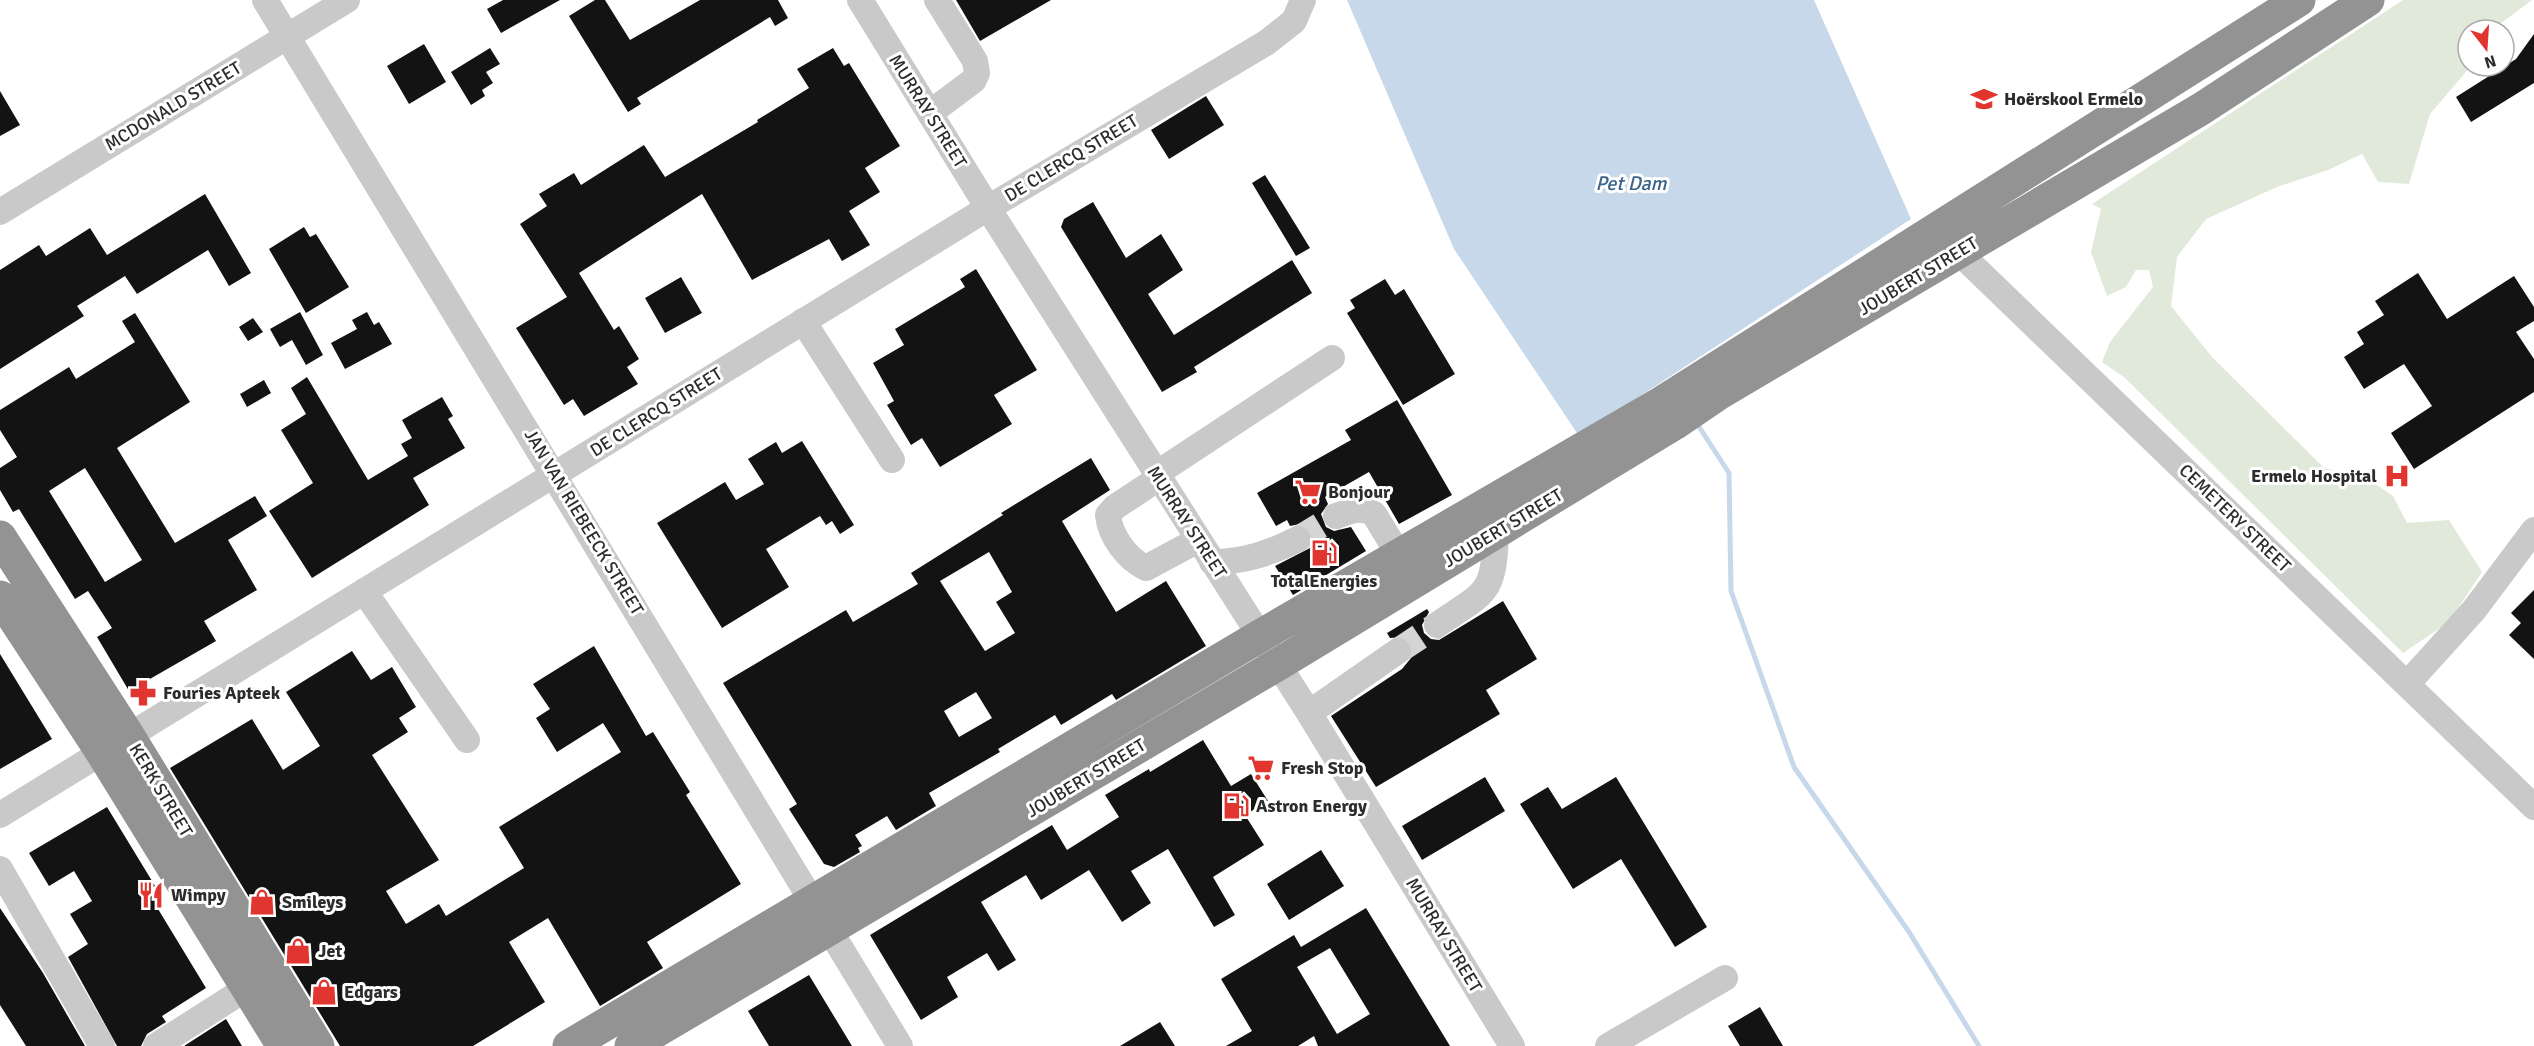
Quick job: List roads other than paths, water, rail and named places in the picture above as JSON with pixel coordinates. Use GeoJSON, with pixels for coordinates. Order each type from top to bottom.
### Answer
{"type":"FeatureCollection","features":[{"type":"Feature","properties":{"kind":"highway","name":"JOUBERT STREET"},"geometry":{"type":"LineString","coordinates":[[631,1046],[1277,665],[1496,532],[1714,383],[1947,241],[2299,0]]}},
{"type":"Feature","properties":{"kind":"highway","name":"JOUBERT STREET"},"geometry":{"type":"LineString","coordinates":[[1947,241],[2201,109],[2368,0]]}},
{"type":"Feature","properties":{"kind":"highway","name":"JOUBERT STREET"},"geometry":{"type":"LineString","coordinates":[[570,1046],[1399,555],[1668,413]]}},
{"type":"Feature","properties":{"kind":"highway","name":"KERK STREET"},"geometry":{"type":"LineString","coordinates":[[0,537],[247,988],[283,1046]]}},
{"type":"Feature","properties":{"kind":"highway","name":"KERK STREET"},"geometry":{"type":"LineString","coordinates":[[0,597],[114,743],[318,1046]]}},
{"type":"Feature","properties":{"kind":"street","name":"JAN VAN RIEBEECK STREET"},"geometry":{"type":"LineString","coordinates":[[265,0],[555,474],[900,1046]]}},
{"type":"Feature","properties":{"kind":"street","name":"MCDONALD STREET"},"geometry":{"type":"LineString","coordinates":[[0,212],[347,0]]}},
{"type":"Feature","properties":{"kind":"street","name":"MURRAY STREET"},"geometry":{"type":"LineString","coordinates":[[860,0],[988,208],[1309,713],[1512,1046]]}},
{"type":"Feature","properties":{"kind":"street"},"geometry":{"type":"LineString","coordinates":[[930,113],[974,80],[977,73],[975,61],[937,0]]}},
{"type":"Feature","properties":{"kind":"street","name":"DE CLERCQ STREET"},"geometry":{"type":"LineString","coordinates":[[0,815],[988,208],[1266,43],[1294,21],[1303,0]]}},
{"type":"Feature","properties":{"kind":"street","name":"CEMETERY STREET"},"geometry":{"type":"LineString","coordinates":[[1947,241],[2408,683],[2534,807]]}},
{"type":"Feature","properties":{"kind":"street"},"geometry":{"type":"LineString","coordinates":[[804,321],[892,460]]}},
{"type":"Feature","properties":{"kind":"street"},"geometry":{"type":"LineString","coordinates":[[1198,540],[1146,568],[1134,562],[1115,537],[1108,525],[1108,515],[1115,507],[1157,476],[1332,358]]}},
{"type":"Feature","properties":{"kind":"street"},"geometry":{"type":"LineString","coordinates":[[1336,516],[1352,510],[1368,510],[1374,514],[1399,555]]}},
{"type":"Feature","properties":{"kind":"street"},"geometry":{"type":"LineString","coordinates":[[2408,683],[2474,610],[2534,530]]}},
{"type":"Feature","properties":{"kind":"street"},"geometry":{"type":"LineString","coordinates":[[1437,625],[1485,592],[1493,578],[1496,532]]}},
{"type":"Feature","properties":{"kind":"street"},"geometry":{"type":"LineString","coordinates":[[1212,562],[1237,562],[1274,551],[1298,539]]}},
{"type":"Feature","properties":{"kind":"street"},"geometry":{"type":"LineString","coordinates":[[364,591],[467,740]]}},
{"type":"Feature","properties":{"kind":"street"},"geometry":{"type":"LineString","coordinates":[[1309,713],[1398,651]]}},
{"type":"Feature","properties":{"kind":"street"},"geometry":{"type":"LineString","coordinates":[[0,869],[102,1046]]}},
{"type":"Feature","properties":{"kind":"street"},"geometry":{"type":"LineString","coordinates":[[1608,1046],[1725,978]]}},
{"type":"Feature","properties":{"kind":"street"},"geometry":{"type":"LineString","coordinates":[[156,1046],[247,988]]}},
{"type":"Feature","properties":{"kind":"water","name":"Pet Dam"},"geometry":{"type":"Polygon","coordinates":[[[1347,0],[1814,0],[1911,219],[1579,436],[1454,249],[1347,0]]]}},
{"type":"Feature","properties":{"kind":"waterway"},"geometry":{"type":"LineString","coordinates":[[1696,422],[1729,473],[1731,591],[1794,767],[1909,932],[1979,1046]]}},
{"type":"Feature","properties":{"kind":"tunnel"},"geometry":{"type":"LineString","coordinates":[[1298,539],[1336,516]]}},
{"type":"Feature","properties":{"kind":"tunnel"},"geometry":{"type":"LineString","coordinates":[[1398,651],[1437,625]]}},
{"type":"Feature","properties":{"kind":"place","name":"Hoërskool Ermelo"},"geometry":{"type":"Point","coordinates":[1984,99]}},
{"type":"Feature","properties":{"kind":"place","name":"Ermelo Hospital"},"geometry":{"type":"Point","coordinates":[2397,476]}},
{"type":"Feature","properties":{"kind":"place","name":"Bonjour"},"geometry":{"type":"Point","coordinates":[1308,492]}},
{"type":"Feature","properties":{"kind":"place","name":"TotalEnergies"},"geometry":{"type":"Point","coordinates":[1324,553]}},
{"type":"Feature","properties":{"kind":"place","name":"Fouries Apteek"},"geometry":{"type":"Point","coordinates":[143,693]}},
{"type":"Feature","properties":{"kind":"place","name":"Fresh Stop"},"geometry":{"type":"Point","coordinates":[1261,768]}},
{"type":"Feature","properties":{"kind":"place","name":"Astron Energy"},"geometry":{"type":"Point","coordinates":[1236,806]}},
{"type":"Feature","properties":{"kind":"place","name":"Wimpy"},"geometry":{"type":"Point","coordinates":[151,895]}},
{"type":"Feature","properties":{"kind":"place","name":"Smileys"},"geometry":{"type":"Point","coordinates":[262,902]}},
{"type":"Feature","properties":{"kind":"place","name":"Jet"},"geometry":{"type":"Point","coordinates":[298,951]}},
{"type":"Feature","properties":{"kind":"place","name":"Edgars"},"geometry":{"type":"Point","coordinates":[324,992]}}]}
